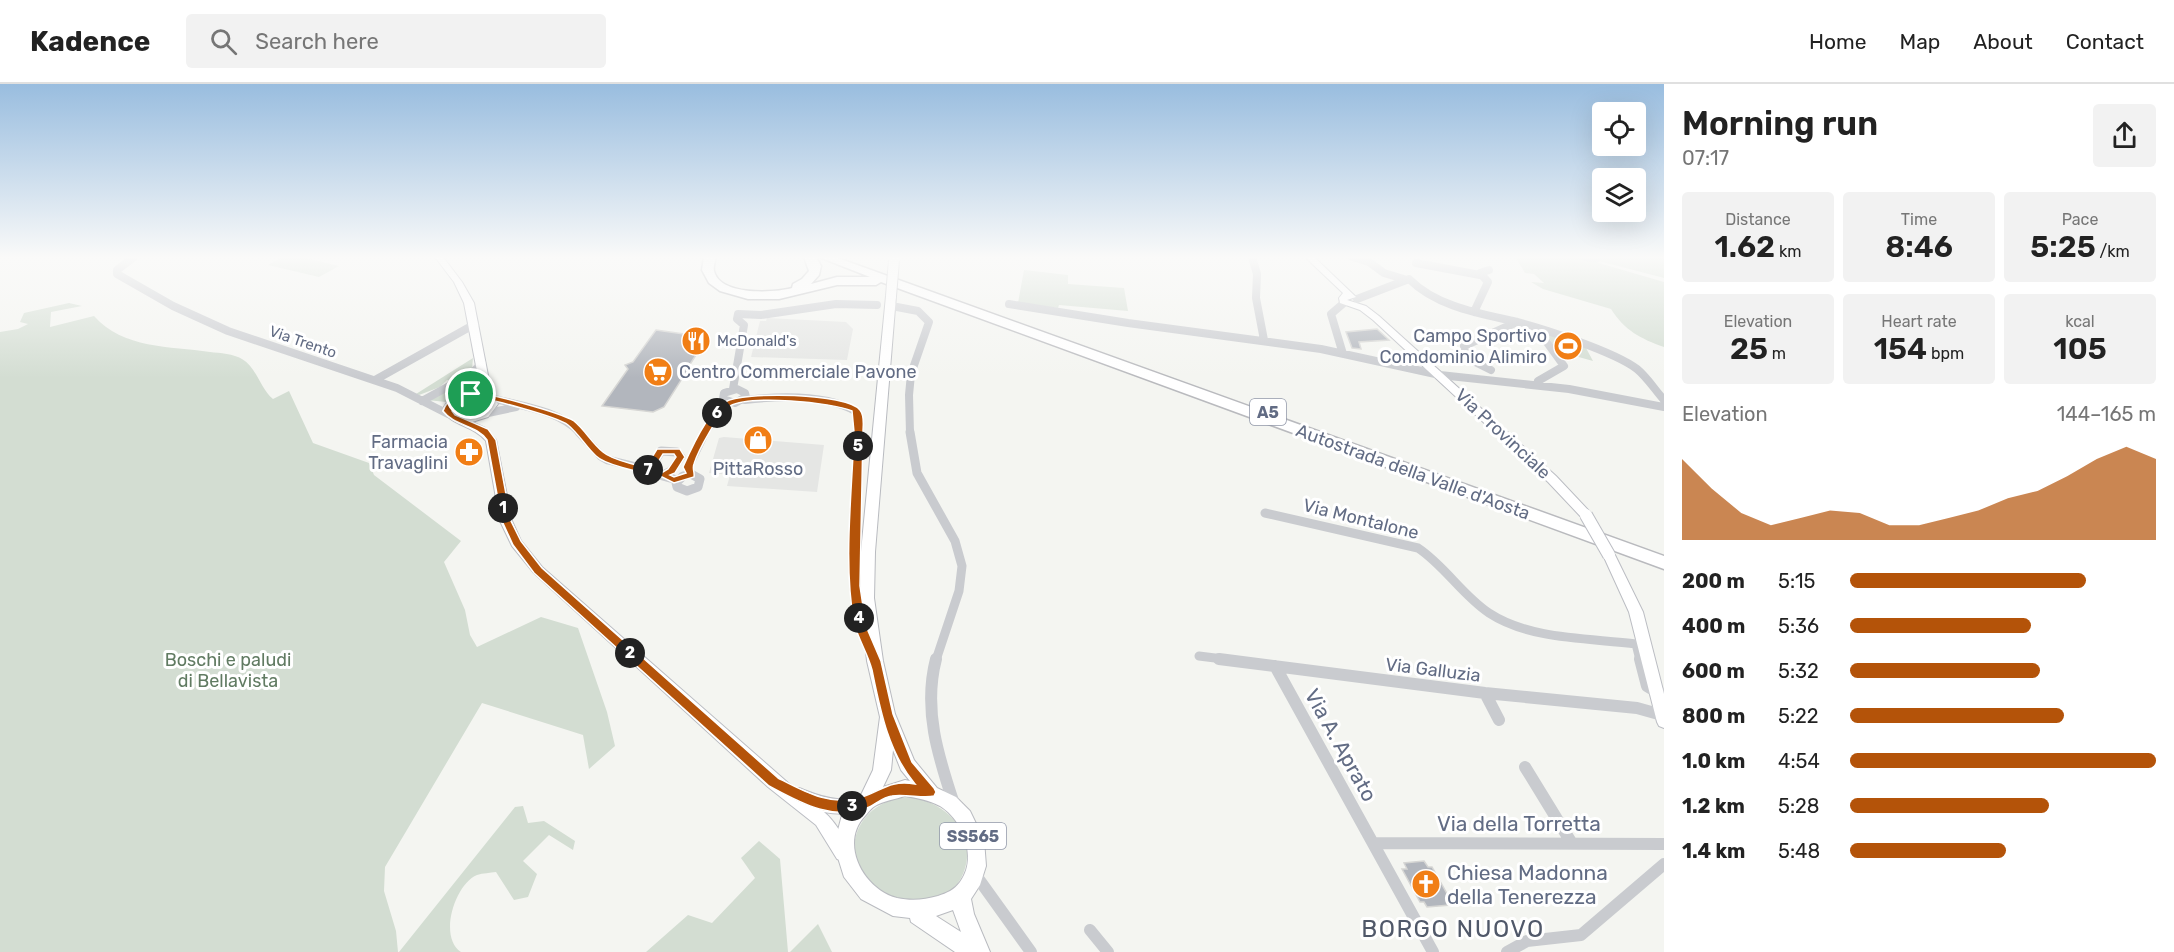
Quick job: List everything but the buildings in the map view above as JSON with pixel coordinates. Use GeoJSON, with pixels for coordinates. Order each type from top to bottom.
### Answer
{"type":"FeatureCollection","features":[{"type":"Feature","properties":{"kind":"highway"},"geometry":{"type":"LineString","coordinates":[[932,298],[953,304]]}},
{"type":"Feature","properties":{"kind":"highway","name":"Autostrada della Valle d'Aosta"},"geometry":{"type":"LineString","coordinates":[[935,298],[1664,563]]}},
{"type":"Feature","properties":{"kind":"highway","name":"Autostrada della Valle d'Aosta"},"geometry":{"type":"LineString","coordinates":[[953,298],[1664,555]]}},
{"type":"Feature","properties":{"kind":"main road"},"geometry":{"type":"LineString","coordinates":[[466,298],[475,324],[484,379],[489,397],[494,404],[488,413],[485,431]]}},
{"type":"Feature","properties":{"kind":"main road","name":"SS565"},"geometry":{"type":"LineString","coordinates":[[894,298],[868,552],[867,598],[875,661],[887,714],[907,765],[930,792]]}},
{"type":"Feature","properties":{"kind":"main road","name":"Via Provinciale"},"geometry":{"type":"LineString","coordinates":[[1348,298],[1440,375],[1552,479],[1586,516],[1609,555],[1636,612],[1660,695],[1663,719]]}},
{"type":"Feature","properties":{"kind":"main road"},"geometry":{"type":"LineString","coordinates":[[452,412],[481,387],[484,379]]}},
{"type":"Feature","properties":{"kind":"main road"},"geometry":{"type":"LineString","coordinates":[[471,394],[489,397]]}},
{"type":"Feature","properties":{"kind":"main road"},"geometry":{"type":"LineString","coordinates":[[452,412],[472,419],[488,413]]}},
{"type":"Feature","properties":{"kind":"main road"},"geometry":{"type":"LineString","coordinates":[[452,412],[485,431],[491,440],[506,521],[516,543],[538,570],[774,782],[822,820],[843,854],[850,877],[863,894],[885,909],[918,915],[973,952]]}},
{"type":"Feature","properties":{"kind":"main road","name":"SS565"},"geometry":{"type":"LineString","coordinates":[[843,854],[844,835],[852,816],[866,801],[882,770],[887,714]]}},
{"type":"Feature","properties":{"kind":"main road"},"geometry":{"type":"LineString","coordinates":[[774,782],[812,802],[831,807],[847,807],[866,801]]}},
{"type":"Feature","properties":{"kind":"main road","name":"SS565"},"geometry":{"type":"LineString","coordinates":[[866,801],[886,791],[905,788],[930,792],[955,806],[967,821],[977,846],[975,874],[961,897]]}},
{"type":"Feature","properties":{"kind":"main road"},"geometry":{"type":"LineString","coordinates":[[918,915],[943,909],[961,897],[964,915],[980,952]]}},
{"type":"Feature","properties":{"kind":"street","name":"Via Trento"},"geometry":{"type":"LineString","coordinates":[[158,298],[228,331],[375,380],[425,403],[452,412]]}},
{"type":"Feature","properties":{"kind":"street"},"geometry":{"type":"LineString","coordinates":[[1256,298],[1264,340]]}},
{"type":"Feature","properties":{"kind":"street"},"geometry":{"type":"LineString","coordinates":[[1343,354],[1331,314],[1333,310],[1360,298]]}},
{"type":"Feature","properties":{"kind":"street"},"geometry":{"type":"LineString","coordinates":[[1437,298],[1464,310],[1517,322],[1605,352],[1633,366],[1652,384],[1664,400]]}},
{"type":"Feature","properties":{"kind":"street"},"geometry":{"type":"LineString","coordinates":[[1473,312],[1480,298]]}},
{"type":"Feature","properties":{"kind":"street"},"geometry":{"type":"LineString","coordinates":[[894,302],[918,311],[929,322],[911,372],[908,391],[913,462],[922,484],[953,535],[962,567],[960,586],[934,667],[929,704],[936,748],[955,806]]}},
{"type":"Feature","properties":{"kind":"street"},"geometry":{"type":"LineString","coordinates":[[733,389],[744,325],[737,319],[738,314],[761,315],[836,304],[877,305]]}},
{"type":"Feature","properties":{"kind":"street"},"geometry":{"type":"LineString","coordinates":[[1009,304],[1136,324],[1264,340],[1440,375],[1569,389],[1664,408]]}},
{"type":"Feature","properties":{"kind":"street"},"geometry":{"type":"LineString","coordinates":[[1491,370],[1469,359],[1464,346],[1517,322]]}},
{"type":"Feature","properties":{"kind":"street"},"geometry":{"type":"LineString","coordinates":[[375,380],[475,324]]}},
{"type":"Feature","properties":{"kind":"street"},"geometry":{"type":"LineString","coordinates":[[1538,330],[1564,366],[1538,381]]}},
{"type":"Feature","properties":{"kind":"street"},"geometry":{"type":"LineString","coordinates":[[425,403],[471,374],[482,363]]}},
{"type":"Feature","properties":{"kind":"street"},"geometry":{"type":"LineString","coordinates":[[745,400],[745,393],[733,389],[723,395],[723,399],[728,403],[735,404],[762,398],[823,400],[843,404],[857,412],[859,432],[854,586],[860,626],[875,661]]}},
{"type":"Feature","properties":{"kind":"street"},"geometry":{"type":"LineString","coordinates":[[489,397],[560,417],[572,424],[601,456],[608,460],[649,470],[652,474],[677,480]]}},
{"type":"Feature","properties":{"kind":"street"},"geometry":{"type":"LineString","coordinates":[[691,474],[688,467],[693,456],[718,411],[728,403]]}},
{"type":"Feature","properties":{"kind":"street"},"geometry":{"type":"LineString","coordinates":[[488,413],[510,408],[536,410]]}},
{"type":"Feature","properties":{"kind":"street"},"geometry":{"type":"LineString","coordinates":[[649,470],[661,451],[677,452],[681,457],[671,471],[663,475]]}},
{"type":"Feature","properties":{"kind":"street"},"geometry":{"type":"LineString","coordinates":[[691,474],[698,477],[701,482],[695,489],[680,489],[676,485],[677,480],[691,474]]}},
{"type":"Feature","properties":{"kind":"street","name":"Via Montalone"},"geometry":{"type":"LineString","coordinates":[[1265,513],[1418,548],[1430,556],[1488,612],[1514,626],[1636,644],[1647,686],[1660,695]]}},
{"type":"Feature","properties":{"kind":"street","name":"Via Galluzia"},"geometry":{"type":"LineString","coordinates":[[1198,656],[1485,693],[1637,708],[1663,719]]}},
{"type":"Feature","properties":{"kind":"street","name":"Via A. Aprato"},"geometry":{"type":"LineString","coordinates":[[1275,666],[1433,952]]}},
{"type":"Feature","properties":{"kind":"street"},"geometry":{"type":"LineString","coordinates":[[1485,693],[1499,720]]}},
{"type":"Feature","properties":{"kind":"street"},"geometry":{"type":"LineString","coordinates":[[1525,767],[1571,842]]}},
{"type":"Feature","properties":{"kind":"street","name":"Via della Torretta"},"geometry":{"type":"LineString","coordinates":[[1373,843],[1664,844]]}},
{"type":"Feature","properties":{"kind":"street"},"geometry":{"type":"LineString","coordinates":[[1507,952],[1527,941],[1581,936],[1664,864]]}},
{"type":"Feature","properties":{"kind":"street"},"geometry":{"type":"LineString","coordinates":[[975,874],[1031,952]]}},
{"type":"Feature","properties":{"kind":"street"},"geometry":{"type":"LineString","coordinates":[[1090,930],[1108,952]]}},
{"type":"Feature","properties":{"kind":"shaded area"},"geometry":{"type":"Polygon","coordinates":[[[767,318],[846,322],[853,329],[847,360],[751,357],[760,321],[766,321],[767,318]]]}},
{"type":"Feature","properties":{"kind":"shaded area"},"geometry":{"type":"Polygon","coordinates":[[[719,438],[824,445],[817,492],[727,486],[730,475],[709,473],[719,438]]]}},
{"type":"Feature","properties":{"kind":"green space"},"geometry":{"type":"Polygon","coordinates":[[[1019,298],[1126,298],[1128,311],[1059,305],[1058,308],[1018,303],[1019,298]]]}},
{"type":"Feature","properties":{"kind":"green space"},"geometry":{"type":"Polygon","coordinates":[[[1572,298],[1664,298],[1664,347],[1634,333],[1611,309],[1572,298]]]}},
{"type":"Feature","properties":{"kind":"green space","name":"Boschi e paludi di Bellavista"},"geometry":{"type":"Polygon","coordinates":[[[69,303],[82,306],[51,312],[50,327],[94,316],[119,335],[133,340],[163,347],[239,357],[247,363],[273,399],[289,391],[313,443],[369,463],[374,475],[461,541],[444,562],[465,610],[470,635],[477,647],[541,617],[578,628],[607,712],[615,746],[589,769],[583,735],[482,703],[385,867],[384,891],[396,931],[398,952],[0,952],[0,332],[18,329],[28,324],[20,322],[24,313],[69,303]]]}},
{"type":"Feature","properties":{"kind":"green space","name":"Campo Sportivo Comdominio Alimiro"},"geometry":{"type":"Polygon","coordinates":[[[1546,333],[1586,348],[1593,361],[1557,351],[1546,333]]]}},
{"type":"Feature","properties":{"kind":"green space"},"geometry":{"type":"Polygon","coordinates":[[[473,358],[472,369],[456,381],[447,380],[440,387],[416,394],[473,358]]]}},
{"type":"Feature","properties":{"kind":"green space"},"geometry":{"type":"Polygon","coordinates":[[[477,381],[474,390],[446,402],[427,400],[444,391],[456,390],[461,384],[477,381]]]}},
{"type":"Feature","properties":{"kind":"green space"},"geometry":{"type":"Polygon","coordinates":[[[482,397],[489,403],[482,413],[462,418],[452,412],[452,408],[463,398],[482,397]]]}},
{"type":"Feature","properties":{"kind":"green space"},"geometry":{"type":"Polygon","coordinates":[[[909,797],[923,800],[947,813],[963,833],[967,846],[967,859],[963,874],[954,888],[945,896],[912,903],[901,902],[871,885],[860,870],[855,854],[855,838],[861,823],[873,810],[889,801],[909,797]]]}},
{"type":"Feature","properties":{"kind":"green space"},"geometry":{"type":"Polygon","coordinates":[[[523,806],[528,823],[544,821],[575,841],[573,850],[549,835],[523,861],[537,874],[528,897],[514,900],[496,872],[477,875],[469,880],[456,899],[450,923],[454,945],[461,952],[399,952],[515,807],[523,806]]]}},
{"type":"Feature","properties":{"kind":"green space"},"geometry":{"type":"Polygon","coordinates":[[[759,841],[780,859],[788,952],[646,952],[688,915],[712,923],[755,878],[741,858],[759,841]]]}},
{"type":"Feature","properties":{"kind":"green space"},"geometry":{"type":"Polygon","coordinates":[[[818,924],[832,952],[790,952],[818,924]]]}},
{"type":"Feature","properties":{"kind":"place","name":"McDonald's"},"geometry":{"type":"Point","coordinates":[696,341]}},
{"type":"Feature","properties":{"kind":"place","name":"Campo Sportivo Comdominio Alimiro"},"geometry":{"type":"Point","coordinates":[1568,346]}},
{"type":"Feature","properties":{"kind":"place","name":"Centro Commerciale Pavone"},"geometry":{"type":"Point","coordinates":[658,372]}},
{"type":"Feature","properties":{"kind":"place","name":"PittaRosso"},"geometry":{"type":"Point","coordinates":[758,440]}},
{"type":"Feature","properties":{"kind":"place","name":"Farmacia Travaglini"},"geometry":{"type":"Point","coordinates":[469,452]}},
{"type":"Feature","properties":{"kind":"place","name":"Chiesa Madonna della Tenerezza"},"geometry":{"type":"Point","coordinates":[1426,884]}},
{"type":"Feature","properties":{"kind":"district","name":"BORGO NUOVO"},"geometry":{"type":"Point","coordinates":[1453,929]}},
{"type":"Feature","properties":{"kind":"route"},"geometry":{"type":"LineString","coordinates":[[471,394],[484,394],[491,398],[560,417],[572,424],[601,456],[642,470],[649,470],[653,460],[661,451],[677,452],[681,457],[671,471],[663,475],[674,480],[691,474],[688,467],[693,456],[718,411],[728,403],[735,404],[762,398],[804,399],[823,400],[852,407],[859,416],[854,586],[860,626],[875,661],[887,714],[907,765],[930,792],[905,788],[886,791],[865,802],[847,807],[831,807],[812,802],[774,782],[554,586],[516,543],[506,521],[491,440],[485,431],[450,416],[447,411],[449,405],[455,400],[471,394]]}}]}
